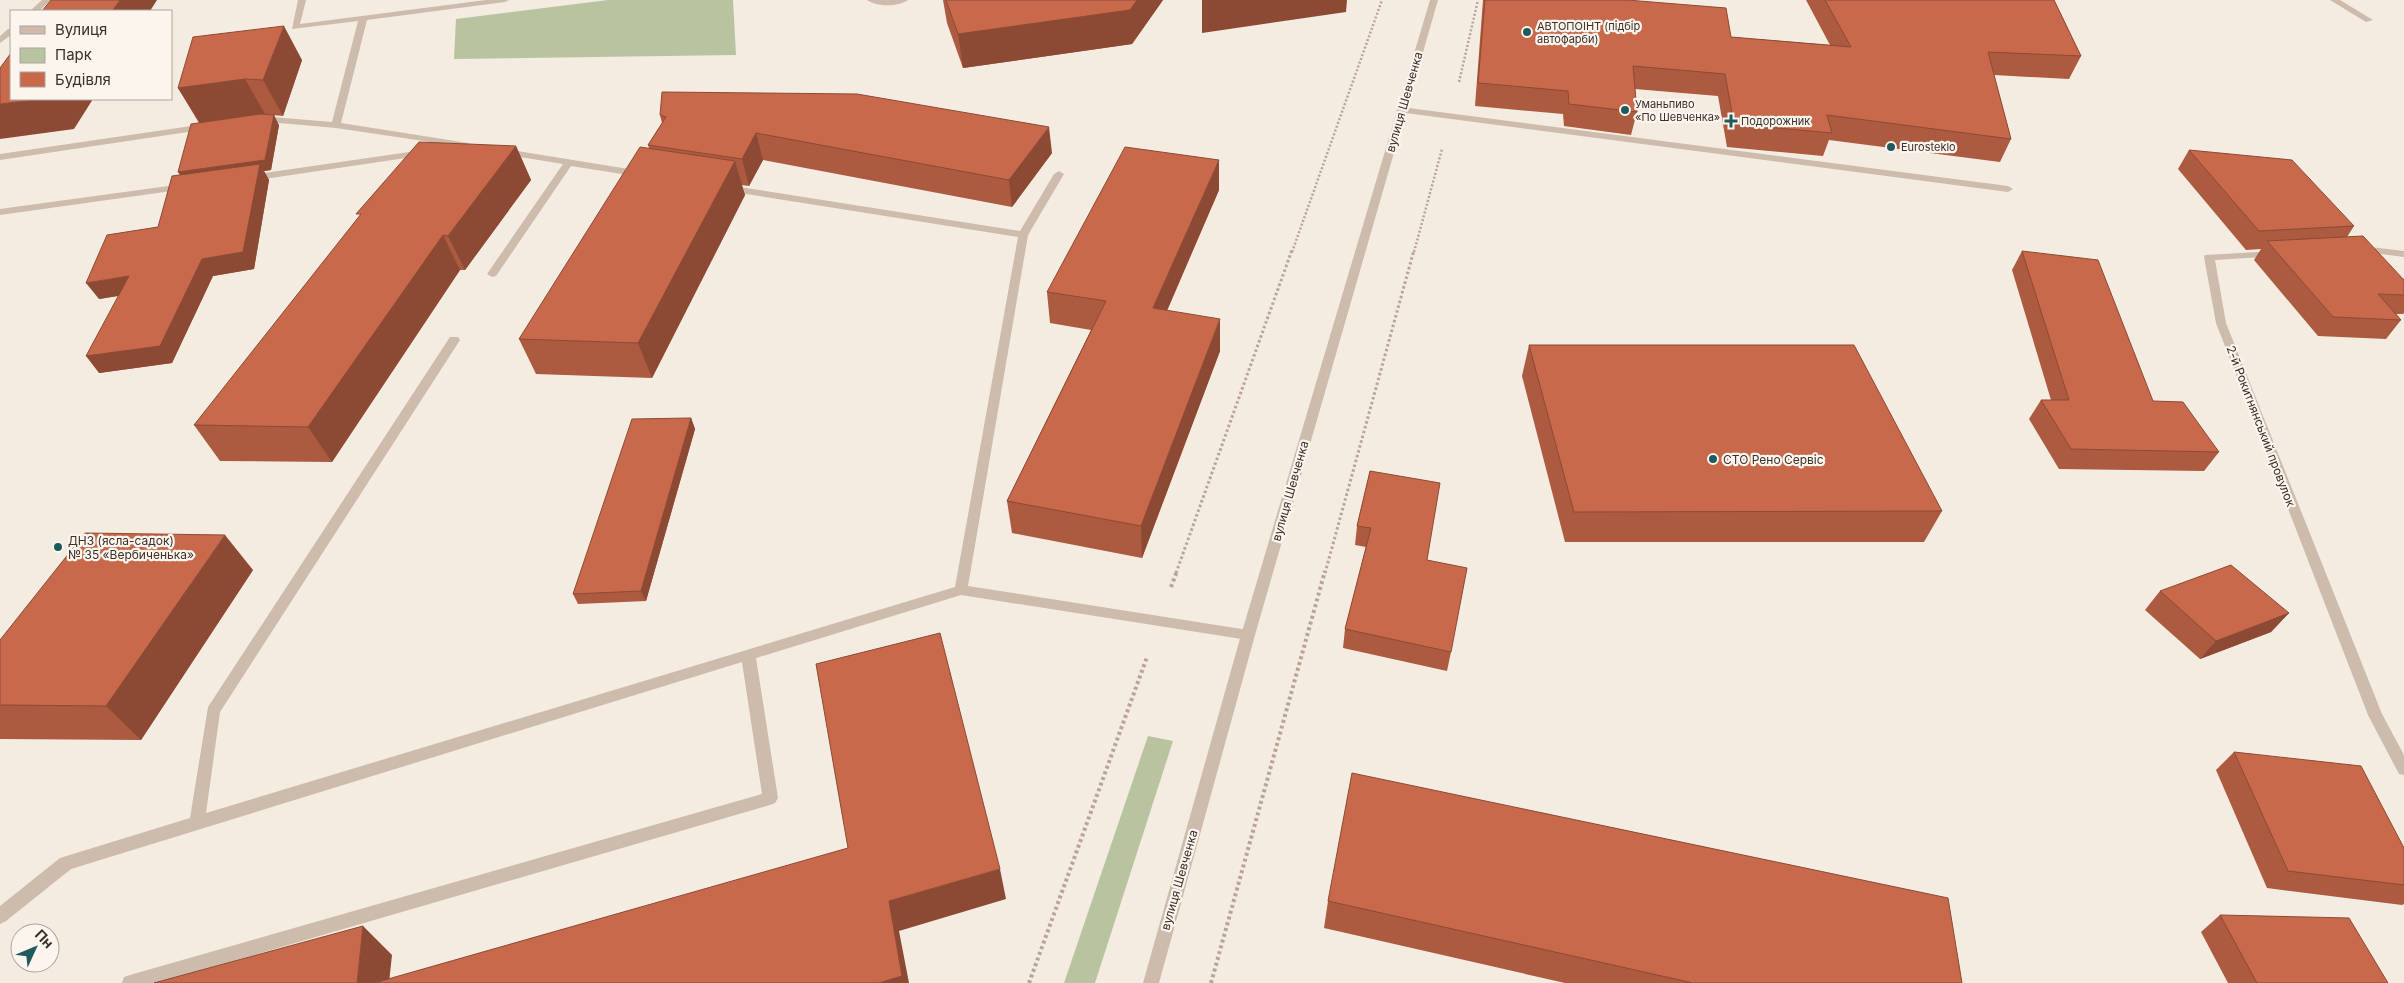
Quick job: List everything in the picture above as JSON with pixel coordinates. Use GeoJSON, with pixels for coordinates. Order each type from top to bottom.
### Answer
{"type":"FeatureCollection","features":[{"type":"Feature","properties":{"kind":"street"},"geometry":{"type":"LineString","coordinates":[[35,10],[47,0]]}},
{"type":"Feature","properties":{"kind":"street"},"geometry":{"type":"LineString","coordinates":[[302,0],[294,27],[505,0]]}},
{"type":"Feature","properties":{"kind":"street"},"geometry":{"type":"LineString","coordinates":[[871,0],[882,3],[904,0]]}},
{"type":"Feature","properties":{"kind":"street","name":"вулиця Шевченка"},"geometry":{"type":"LineString","coordinates":[[1151,983],[1248,635],[1434,0]]}},
{"type":"Feature","properties":{"kind":"street"},"geometry":{"type":"LineString","coordinates":[[2334,0],[2369,20]]}},
{"type":"Feature","properties":{"kind":"street"},"geometry":{"type":"LineString","coordinates":[[336,125],[363,18]]}},
{"type":"Feature","properties":{"kind":"street"},"geometry":{"type":"LineString","coordinates":[[0,40],[10,31]]}},
{"type":"Feature","properties":{"kind":"street"},"geometry":{"type":"LineString","coordinates":[[1401,110],[2008,189]]}},
{"type":"Feature","properties":{"kind":"street"},"geometry":{"type":"LineString","coordinates":[[245,122],[265,119],[336,125],[656,176]]}},
{"type":"Feature","properties":{"kind":"street"},"geometry":{"type":"LineString","coordinates":[[0,157],[216,126]]}},
{"type":"Feature","properties":{"kind":"street"},"geometry":{"type":"LineString","coordinates":[[236,180],[481,148]]}},
{"type":"Feature","properties":{"kind":"street"},"geometry":{"type":"LineString","coordinates":[[492,274],[569,162]]}},
{"type":"Feature","properties":{"kind":"street"},"geometry":{"type":"LineString","coordinates":[[961,590],[1023,235],[1059,174]]}},
{"type":"Feature","properties":{"kind":"street"},"geometry":{"type":"LineString","coordinates":[[0,212],[196,185]]}},
{"type":"Feature","properties":{"kind":"street"},"geometry":{"type":"LineString","coordinates":[[714,186],[1023,235]]}},
{"type":"Feature","properties":{"kind":"street"},"geometry":{"type":"LineString","coordinates":[[2352,250],[2404,254]]}},
{"type":"Feature","properties":{"kind":"street","name":"2-й Рокитнянський провулок"},"geometry":{"type":"LineString","coordinates":[[2285,253],[2209,257],[2221,323],[2375,715],[2404,769]]}},
{"type":"Feature","properties":{"kind":"street"},"geometry":{"type":"LineString","coordinates":[[197,822],[212,711],[454,340]]}},
{"type":"Feature","properties":{"kind":"street"},"geometry":{"type":"LineString","coordinates":[[0,916],[66,863],[961,590],[1248,635]]}},
{"type":"Feature","properties":{"kind":"street"},"geometry":{"type":"LineString","coordinates":[[130,983],[770,798],[748,655]]}},
{"type":"Feature","properties":{"kind":"path"},"geometry":{"type":"LineString","coordinates":[[1029,983],[1382,0]]}},
{"type":"Feature","properties":{"kind":"path"},"geometry":{"type":"LineString","coordinates":[[1210,983],[1452,116],[1478,0]]}},
{"type":"Feature","properties":{"kind":"green space"},"geometry":{"type":"Polygon","coordinates":[[[608,0],[733,0],[736,55],[454,59],[456,19],[608,0]]]}},
{"type":"Feature","properties":{"kind":"green space"},"geometry":{"type":"Polygon","coordinates":[[[1148,736],[1173,741],[1095,983],[1064,983],[1148,736]]]}},
{"type":"Feature","properties":{"kind":"building"},"geometry":{"type":"Polygon","coordinates":[[[51,0],[120,0],[113,10],[43,10],[51,0]]]}},
{"type":"Feature","properties":{"kind":"building"},"geometry":{"type":"Polygon","coordinates":[[[946,0],[1137,0],[1130,10],[958,34],[946,0]]]}},
{"type":"Feature","properties":{"kind":"building"},"geometry":{"type":"Polygon","coordinates":[[[1485,0],[1627,0],[1726,8],[1731,37],[1851,47],[1825,0],[2054,0],[2081,56],[1988,52],[2011,139],[1827,115],[1832,133],[1734,124],[1725,74],[1633,66],[1637,112],[1569,104],[1568,91],[1478,83],[1485,0]]]}},
{"type":"Feature","properties":{"kind":"building"},"geometry":{"type":"Polygon","coordinates":[[[284,26],[263,80],[245,79],[178,88],[193,37],[284,26]]]}},
{"type":"Feature","properties":{"kind":"building"},"geometry":{"type":"Polygon","coordinates":[[[10,54],[10,100],[34,100],[0,104],[0,68],[10,54]]]}},
{"type":"Feature","properties":{"kind":"building"},"geometry":{"type":"Polygon","coordinates":[[[662,92],[857,94],[1049,127],[1009,180],[756,133],[742,159],[648,145],[666,117],[660,115],[662,92]]]}},
{"type":"Feature","properties":{"kind":"building"},"geometry":{"type":"Polygon","coordinates":[[[260,114],[274,115],[265,160],[178,172],[191,124],[260,114]]]}},
{"type":"Feature","properties":{"kind":"building"},"geometry":{"type":"Polygon","coordinates":[[[419,142],[516,146],[448,236],[443,235],[308,427],[194,425],[361,214],[356,214],[419,142]]]}},
{"type":"Feature","properties":{"kind":"building"},"geometry":{"type":"Polygon","coordinates":[[[640,147],[735,161],[638,343],[519,339],[640,147]]]}},
{"type":"Feature","properties":{"kind":"building"},"geometry":{"type":"Polygon","coordinates":[[[1125,147],[1219,160],[1153,308],[1220,319],[1141,526],[1007,501],[1106,301],[1047,292],[1125,147]]]}},
{"type":"Feature","properties":{"kind":"building"},"geometry":{"type":"Polygon","coordinates":[[[2189,150],[2292,160],[2354,226],[2259,231],[2189,150]]]}},
{"type":"Feature","properties":{"kind":"building"},"geometry":{"type":"Polygon","coordinates":[[[260,164],[243,252],[202,259],[160,346],[86,356],[129,276],[86,283],[107,235],[158,227],[172,176],[260,164]]]}},
{"type":"Feature","properties":{"kind":"building"},"geometry":{"type":"Polygon","coordinates":[[[2363,236],[2404,280],[2404,295],[2378,294],[2401,320],[2333,317],[2267,241],[2363,236]]]}},
{"type":"Feature","properties":{"kind":"building"},"geometry":{"type":"Polygon","coordinates":[[[2022,251],[2098,260],[2153,401],[2183,402],[2219,452],[2071,449],[2041,400],[2069,400],[2022,251]]]}},
{"type":"Feature","properties":{"kind":"building","name":"СТО Рено Сервіс"},"geometry":{"type":"Polygon","coordinates":[[[1529,345],[1854,345],[1942,511],[1574,512],[1529,345]]]}},
{"type":"Feature","properties":{"kind":"building"},"geometry":{"type":"Polygon","coordinates":[[[691,418],[641,591],[573,594],[632,419],[691,418]]]}},
{"type":"Feature","properties":{"kind":"building"},"geometry":{"type":"Polygon","coordinates":[[[1370,471],[1440,483],[1427,560],[1467,568],[1451,652],[1345,629],[1371,528],[1357,526],[1370,471]]]}},
{"type":"Feature","properties":{"kind":"building"},"geometry":{"type":"Polygon","coordinates":[[[85,533],[225,535],[106,706],[0,705],[0,640],[85,533]]]}},
{"type":"Feature","properties":{"kind":"building"},"geometry":{"type":"Polygon","coordinates":[[[2231,565],[2289,613],[2216,641],[2160,591],[2231,565]]]}},
{"type":"Feature","properties":{"kind":"building"},"geometry":{"type":"Polygon","coordinates":[[[940,633],[1000,869],[889,901],[902,976],[879,983],[374,983],[848,848],[816,664],[940,633]]]}},
{"type":"Feature","properties":{"kind":"building"},"geometry":{"type":"Polygon","coordinates":[[[2234,752],[2361,766],[2404,848],[2404,885],[2288,871],[2234,752]]]}},
{"type":"Feature","properties":{"kind":"building"},"geometry":{"type":"Polygon","coordinates":[[[1352,773],[1948,898],[1962,983],[1693,983],[1328,901],[1352,773]]]}},
{"type":"Feature","properties":{"kind":"building"},"geometry":{"type":"Polygon","coordinates":[[[2220,915],[2349,918],[2388,983],[2257,983],[2220,915]]]}},
{"type":"Feature","properties":{"kind":"building"},"geometry":{"type":"Polygon","coordinates":[[[363,926],[357,983],[154,983],[363,926]]]}},
{"type":"Feature","properties":{"kind":"place","name":"АВТОПОІНТ (підбір автофарби)"},"geometry":{"type":"Point","coordinates":[1527,32]}},
{"type":"Feature","properties":{"kind":"place","name":"Уманьпиво «По Шевченка»"},"geometry":{"type":"Point","coordinates":[1625,110]}},
{"type":"Feature","properties":{"kind":"place","name":"Подорожник"},"geometry":{"type":"Point","coordinates":[1731,121]}},
{"type":"Feature","properties":{"kind":"place","name":"Eurosteklo"},"geometry":{"type":"Point","coordinates":[1891,147]}},
{"type":"Feature","properties":{"kind":"place","name":"СТО Рено Сервіс"},"geometry":{"type":"Point","coordinates":[1713,459]}},
{"type":"Feature","properties":{"kind":"place","name":"ДНЗ (ясла-садок) № 35 «Вербиченька»"},"geometry":{"type":"Point","coordinates":[58,547]}}]}
